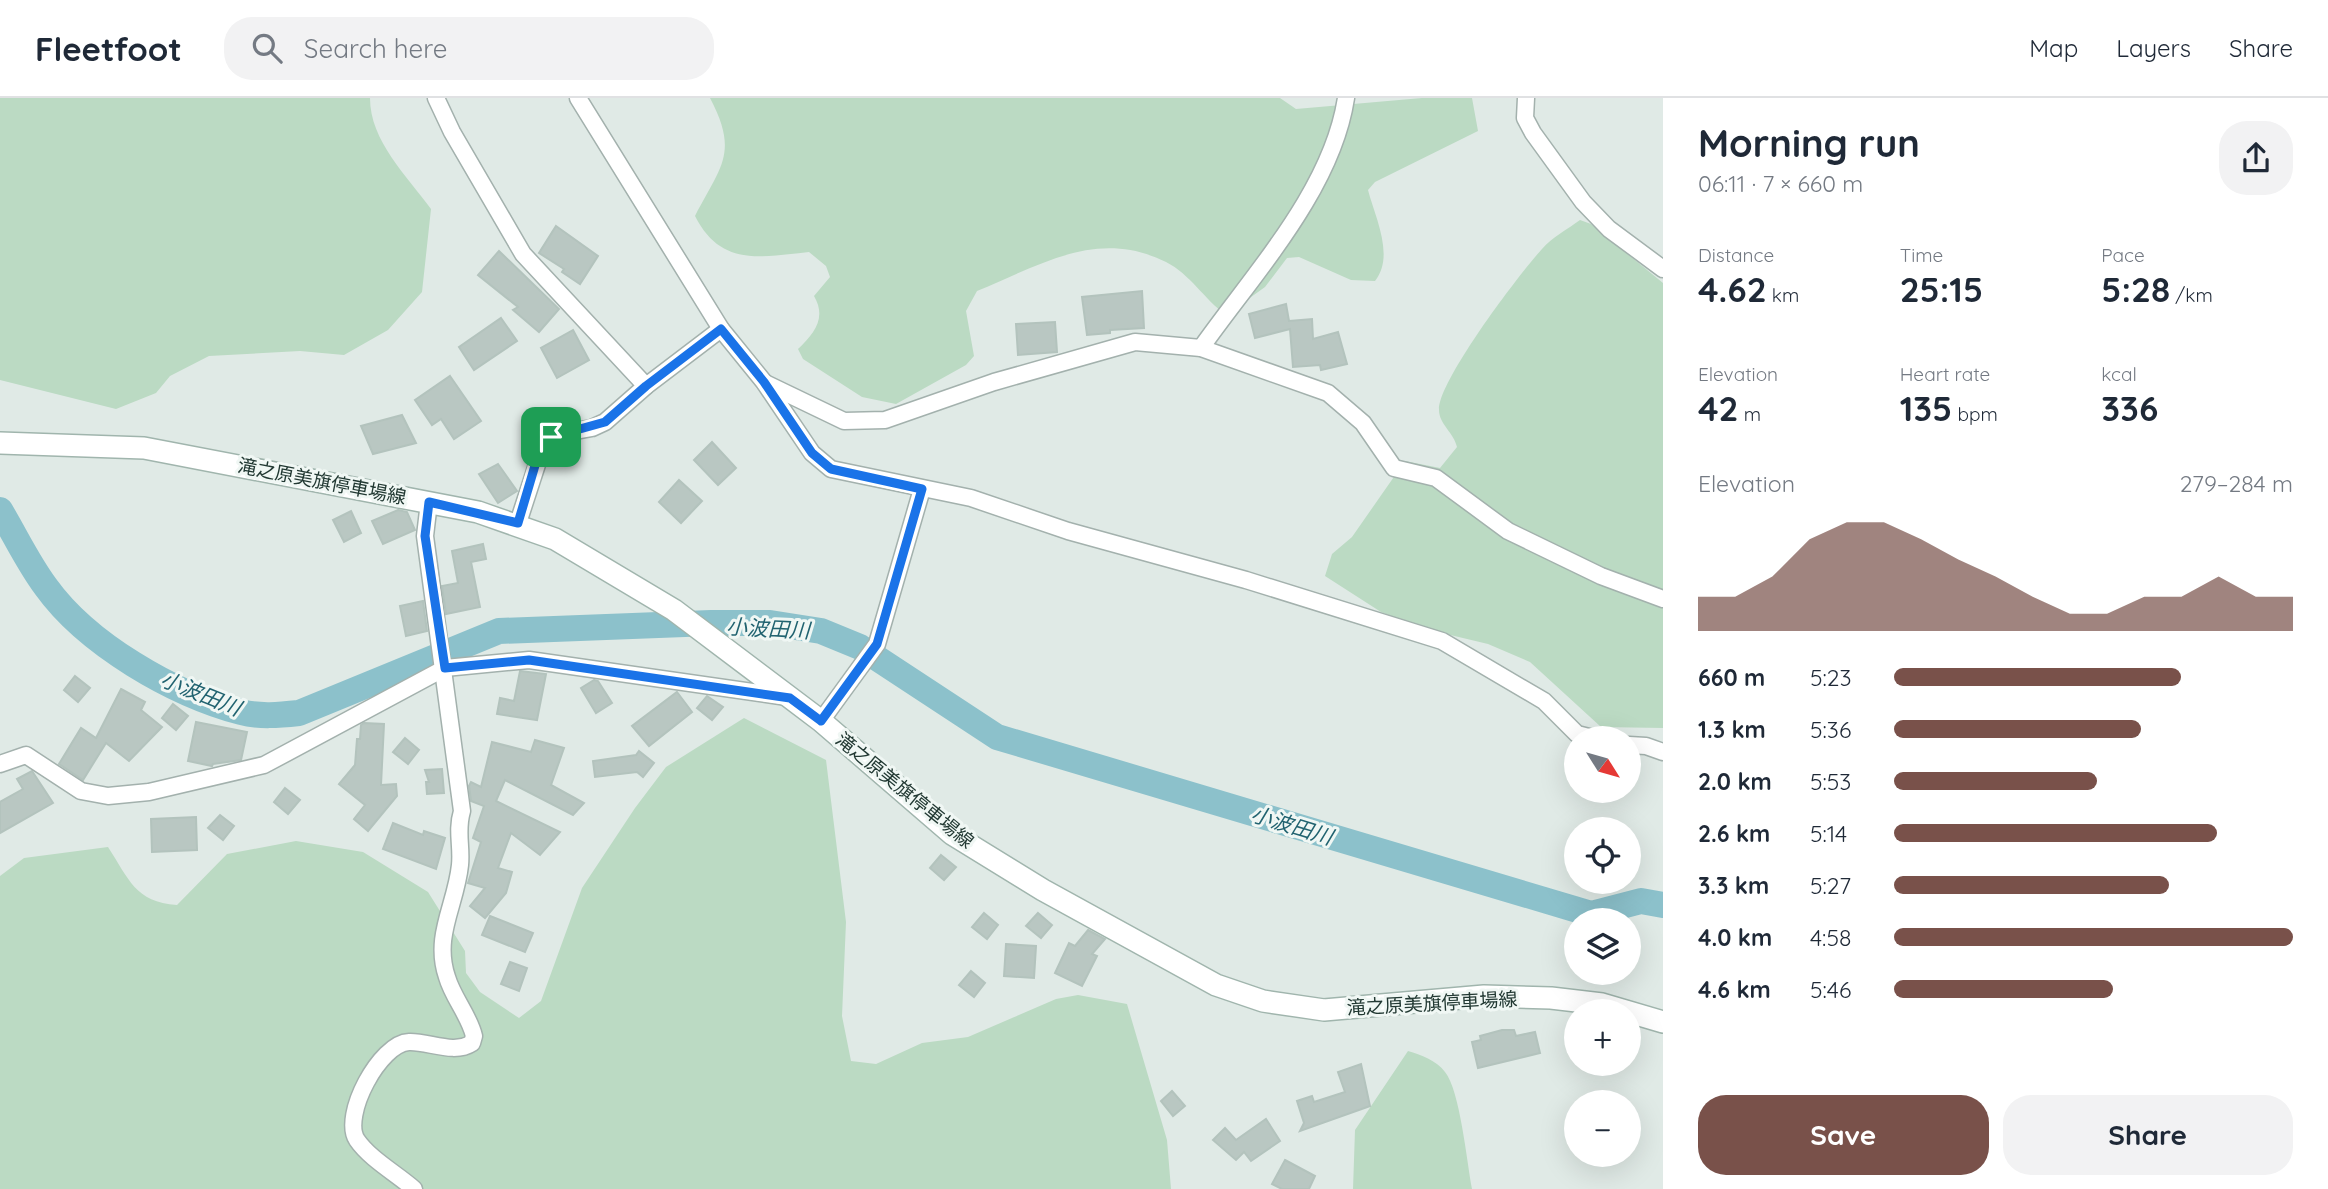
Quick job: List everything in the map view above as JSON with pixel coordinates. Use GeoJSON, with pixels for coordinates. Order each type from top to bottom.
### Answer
{"type":"FeatureCollection","features":[{"type":"Feature","properties":{"kind":"main road","name":"滝之原美旗停車場線"},"geometry":{"type":"LineString","coordinates":[[0,443],[144,448],[429,502],[518,523],[555,538],[674,610],[821,721],[952,834],[1043,890],[1216,985],[1263,1001],[1324,1010],[1484,996],[1602,1004],[1663,1022]]}},
{"type":"Feature","properties":{"kind":"street"},"geometry":{"type":"LineString","coordinates":[[436,98],[452,132],[523,254],[646,386]]}},
{"type":"Feature","properties":{"kind":"street"},"geometry":{"type":"LineString","coordinates":[[578,98],[721,329],[764,382],[812,453],[831,469],[971,498],[1068,531],[1246,580],[1442,641],[1544,701],[1569,726]]}},
{"type":"Feature","properties":{"kind":"street"},"geometry":{"type":"LineString","coordinates":[[1201,348],[1312,194],[1341,129],[1346,98]]}},
{"type":"Feature","properties":{"kind":"street"},"geometry":{"type":"LineString","coordinates":[[1526,98],[1525,118],[1533,133],[1583,202],[1609,229],[1663,269]]}},
{"type":"Feature","properties":{"kind":"street"},"geometry":{"type":"LineString","coordinates":[[518,523],[544,443],[559,434],[605,422],[646,386],[721,329]]}},
{"type":"Feature","properties":{"kind":"street"},"geometry":{"type":"LineString","coordinates":[[764,382],[844,421],[885,420],[994,382],[1135,342],[1201,348],[1328,393],[1363,423],[1394,468],[1436,478],[1508,531],[1601,576],[1663,599]]}},
{"type":"Feature","properties":{"kind":"street"},"geometry":{"type":"LineString","coordinates":[[821,721],[866,663],[877,644],[922,489]]}},
{"type":"Feature","properties":{"kind":"street"},"geometry":{"type":"LineString","coordinates":[[414,1189],[358,1141],[352,1127],[359,1101],[379,1061],[391,1047],[407,1041],[460,1048],[472,1043],[474,1036],[447,978],[442,950],[442,932],[460,865],[457,826],[462,811],[425,536],[429,502]]}},
{"type":"Feature","properties":{"kind":"street"},"geometry":{"type":"LineString","coordinates":[[0,764],[26,755],[81,791],[108,796],[149,792],[213,779],[264,765],[444,665],[529,660],[790,698]]}},
{"type":"Feature","properties":{"kind":"street"},"geometry":{"type":"LineString","coordinates":[[1642,746],[1663,752]]}},
{"type":"Feature","properties":{"kind":"green space"},"geometry":{"type":"Polygon","coordinates":[[[0,98],[370,98],[376,129],[383,143],[431,209],[422,292],[388,330],[344,355],[300,351],[209,356],[170,376],[156,393],[116,409],[0,380],[0,98]]]}},
{"type":"Feature","properties":{"kind":"green space"},"geometry":{"type":"Polygon","coordinates":[[[710,98],[1280,98],[1296,109],[1422,98],[1472,98],[1478,131],[1375,182],[1368,190],[1379,224],[1383,248],[1381,271],[1375,281],[1351,280],[1299,257],[1287,258],[1265,287],[1226,315],[1175,267],[1141,252],[1093,249],[1070,254],[977,291],[966,311],[974,356],[966,365],[896,404],[862,397],[803,359],[798,349],[817,325],[819,311],[814,296],[830,277],[826,266],[809,252],[758,256],[730,251],[717,244],[705,232],[695,216],[719,171],[725,146],[719,117],[710,98]]]}},
{"type":"Feature","properties":{"kind":"green space"},"geometry":{"type":"Polygon","coordinates":[[[1580,220],[1591,224],[1663,283],[1663,728],[1600,726],[1530,662],[1488,644],[1421,628],[1381,612],[1325,576],[1332,554],[1352,537],[1405,461],[1440,468],[1457,447],[1441,420],[1439,410],[1442,396],[1465,353],[1499,303],[1550,241],[1580,220]]]}},
{"type":"Feature","properties":{"kind":"green space"},"geometry":{"type":"Polygon","coordinates":[[[744,718],[826,760],[846,922],[842,1016],[851,1061],[876,1064],[922,1043],[968,1037],[1056,999],[1078,995],[1127,1004],[1167,1140],[1171,1189],[0,1189],[0,876],[24,858],[108,847],[128,879],[142,894],[163,903],[177,905],[227,854],[296,841],[363,852],[428,892],[465,951],[466,973],[480,992],[519,1018],[541,1001],[582,888],[635,808],[666,767],[744,718]]]}},
{"type":"Feature","properties":{"kind":"green space"},"geometry":{"type":"Polygon","coordinates":[[[1408,1051],[1437,1064],[1450,1081],[1459,1110],[1472,1189],[1353,1189],[1355,1130],[1408,1051]]]}},
{"type":"Feature","properties":{"kind":"building"},"geometry":{"type":"Polygon","coordinates":[[[556,226],[598,256],[580,284],[562,272],[564,269],[539,253],[556,226]]]}},
{"type":"Feature","properties":{"kind":"building"},"geometry":{"type":"Polygon","coordinates":[[[499,251],[559,309],[539,332],[513,310],[518,307],[478,275],[499,251]]]}},
{"type":"Feature","properties":{"kind":"building"},"geometry":{"type":"Polygon","coordinates":[[[1142,291],[1144,328],[1110,330],[1110,333],[1087,335],[1082,297],[1142,291]]]}},
{"type":"Feature","properties":{"kind":"building"},"geometry":{"type":"Polygon","coordinates":[[[1286,304],[1289,321],[1312,319],[1313,339],[1338,332],[1347,364],[1321,370],[1320,365],[1293,367],[1290,329],[1255,338],[1249,314],[1286,304]]]}},
{"type":"Feature","properties":{"kind":"building"},"geometry":{"type":"Polygon","coordinates":[[[501,318],[517,341],[474,370],[459,347],[501,318]]]}},
{"type":"Feature","properties":{"kind":"building"},"geometry":{"type":"Polygon","coordinates":[[[1055,322],[1057,352],[1018,355],[1016,324],[1055,322]]]}},
{"type":"Feature","properties":{"kind":"building"},"geometry":{"type":"Polygon","coordinates":[[[573,330],[589,360],[557,378],[541,348],[573,330]]]}},
{"type":"Feature","properties":{"kind":"building"},"geometry":{"type":"Polygon","coordinates":[[[450,376],[481,421],[454,439],[441,419],[432,425],[415,400],[450,376]]]}},
{"type":"Feature","properties":{"kind":"building"},"geometry":{"type":"Polygon","coordinates":[[[402,415],[416,443],[373,454],[361,426],[402,415]]]}},
{"type":"Feature","properties":{"kind":"building"},"geometry":{"type":"Polygon","coordinates":[[[712,442],[736,468],[718,485],[694,460],[712,442]]]}},
{"type":"Feature","properties":{"kind":"building"},"geometry":{"type":"Polygon","coordinates":[[[498,464],[517,491],[498,503],[479,474],[498,464]]]}},
{"type":"Feature","properties":{"kind":"building"},"geometry":{"type":"Polygon","coordinates":[[[679,480],[702,501],[681,523],[659,502],[679,480]]]}},
{"type":"Feature","properties":{"kind":"building"},"geometry":{"type":"Polygon","coordinates":[[[398,510],[407,512],[415,530],[383,544],[372,521],[398,510]]]}},
{"type":"Feature","properties":{"kind":"building"},"geometry":{"type":"Polygon","coordinates":[[[351,511],[361,533],[344,542],[333,520],[351,511]]]}},
{"type":"Feature","properties":{"kind":"building"},"geometry":{"type":"Polygon","coordinates":[[[483,544],[486,559],[471,562],[480,607],[446,614],[442,586],[458,583],[452,551],[483,544]]]}},
{"type":"Feature","properties":{"kind":"building"},"geometry":{"type":"Polygon","coordinates":[[[423,601],[427,631],[406,636],[400,606],[423,601]]]}},
{"type":"Feature","properties":{"kind":"building"},"geometry":{"type":"Polygon","coordinates":[[[520,671],[546,674],[537,720],[497,714],[500,698],[514,701],[520,671]]]}},
{"type":"Feature","properties":{"kind":"building"},"geometry":{"type":"Polygon","coordinates":[[[75,676],[90,688],[78,702],[64,690],[75,676]]]}},
{"type":"Feature","properties":{"kind":"building"},"geometry":{"type":"Polygon","coordinates":[[[594,680],[598,681],[612,703],[596,713],[581,688],[594,680]]]}},
{"type":"Feature","properties":{"kind":"building"},"geometry":{"type":"Polygon","coordinates":[[[121,689],[145,702],[141,710],[162,727],[129,761],[106,743],[83,780],[59,764],[81,728],[96,738],[121,689]]]}},
{"type":"Feature","properties":{"kind":"building"},"geometry":{"type":"Polygon","coordinates":[[[677,692],[692,712],[649,746],[632,726],[677,692]]]}},
{"type":"Feature","properties":{"kind":"building"},"geometry":{"type":"Polygon","coordinates":[[[707,696],[723,707],[712,720],[697,708],[707,696]]]}},
{"type":"Feature","properties":{"kind":"building"},"geometry":{"type":"Polygon","coordinates":[[[173,704],[188,716],[176,730],[162,718],[173,704]]]}},
{"type":"Feature","properties":{"kind":"building"},"geometry":{"type":"Polygon","coordinates":[[[196,722],[247,732],[241,760],[212,766],[188,761],[196,722]]]}},
{"type":"Feature","properties":{"kind":"building"},"geometry":{"type":"Polygon","coordinates":[[[384,724],[381,785],[396,784],[397,796],[368,831],[354,819],[365,805],[339,784],[355,765],[357,739],[360,739],[361,725],[384,724]]]}},
{"type":"Feature","properties":{"kind":"building"},"geometry":{"type":"Polygon","coordinates":[[[405,738],[419,750],[408,764],[393,752],[405,738]]]}},
{"type":"Feature","properties":{"kind":"building"},"geometry":{"type":"Polygon","coordinates":[[[535,740],[564,748],[551,785],[584,803],[573,815],[505,780],[496,801],[560,832],[540,855],[511,833],[498,868],[512,872],[506,893],[485,918],[470,906],[485,888],[468,883],[481,842],[473,838],[484,806],[471,801],[469,786],[471,782],[481,787],[492,742],[531,752],[535,740]]]}},
{"type":"Feature","properties":{"kind":"building"},"geometry":{"type":"Polygon","coordinates":[[[639,751],[654,763],[643,777],[637,772],[595,777],[593,761],[636,755],[639,751]]]}},
{"type":"Feature","properties":{"kind":"building"},"geometry":{"type":"Polygon","coordinates":[[[442,769],[444,793],[427,794],[426,782],[429,782],[425,770],[442,769]]]}},
{"type":"Feature","properties":{"kind":"building"},"geometry":{"type":"Polygon","coordinates":[[[32,771],[53,803],[0,833],[0,802],[23,789],[17,779],[32,771]]]}},
{"type":"Feature","properties":{"kind":"building"},"geometry":{"type":"Polygon","coordinates":[[[285,788],[300,800],[288,814],[274,802],[285,788]]]}},
{"type":"Feature","properties":{"kind":"building"},"geometry":{"type":"Polygon","coordinates":[[[220,815],[234,826],[223,840],[208,828],[220,815]]]}},
{"type":"Feature","properties":{"kind":"building"},"geometry":{"type":"Polygon","coordinates":[[[196,817],[197,850],[152,852],[151,819],[196,817]]]}},
{"type":"Feature","properties":{"kind":"building"},"geometry":{"type":"Polygon","coordinates":[[[393,823],[423,835],[424,831],[445,838],[436,869],[383,849],[393,823]]]}},
{"type":"Feature","properties":{"kind":"building"},"geometry":{"type":"Polygon","coordinates":[[[941,855],[956,867],[944,880],[930,868],[941,855]]]}},
{"type":"Feature","properties":{"kind":"building"},"geometry":{"type":"Polygon","coordinates":[[[984,913],[998,925],[987,939],[972,927],[984,913]]]}},
{"type":"Feature","properties":{"kind":"building"},"geometry":{"type":"Polygon","coordinates":[[[1038,913],[1052,925],[1041,938],[1026,926],[1038,913]]]}},
{"type":"Feature","properties":{"kind":"building"},"geometry":{"type":"Polygon","coordinates":[[[490,916],[533,933],[525,952],[482,935],[490,916]]]}},
{"type":"Feature","properties":{"kind":"building"},"geometry":{"type":"Polygon","coordinates":[[[1088,930],[1105,939],[1092,954],[1097,956],[1082,986],[1055,973],[1069,943],[1075,946],[1088,930]]]}},
{"type":"Feature","properties":{"kind":"building"},"geometry":{"type":"Polygon","coordinates":[[[1006,944],[1036,946],[1034,978],[1004,976],[1006,944]]]}},
{"type":"Feature","properties":{"kind":"building"},"geometry":{"type":"Polygon","coordinates":[[[510,962],[527,968],[519,991],[501,984],[510,962]]]}},
{"type":"Feature","properties":{"kind":"building"},"geometry":{"type":"Polygon","coordinates":[[[971,971],[985,983],[974,997],[959,985],[971,971]]]}},
{"type":"Feature","properties":{"kind":"building"},"geometry":{"type":"Polygon","coordinates":[[[1514,1030],[1516,1036],[1535,1032],[1540,1053],[1478,1068],[1472,1042],[1481,1040],[1480,1036],[1514,1030]]]}},
{"type":"Feature","properties":{"kind":"building"},"geometry":{"type":"Polygon","coordinates":[[[1361,1064],[1370,1106],[1300,1131],[1304,1123],[1297,1101],[1312,1096],[1314,1102],[1345,1092],[1338,1072],[1361,1064]]]}},
{"type":"Feature","properties":{"kind":"building"},"geometry":{"type":"Polygon","coordinates":[[[1172,1091],[1185,1106],[1173,1116],[1161,1101],[1172,1091]]]}},
{"type":"Feature","properties":{"kind":"building"},"geometry":{"type":"Polygon","coordinates":[[[1266,1119],[1280,1141],[1251,1161],[1244,1152],[1236,1160],[1213,1140],[1225,1128],[1236,1140],[1266,1119]]]}},
{"type":"Feature","properties":{"kind":"building"},"geometry":{"type":"Polygon","coordinates":[[[1285,1160],[1315,1176],[1309,1189],[1282,1189],[1272,1184],[1285,1160]]]}},
{"type":"Feature","properties":{"kind":"waterway","name":"小波田川"},"geometry":{"type":"LineString","coordinates":[[0,510],[46,587],[84,628],[108,647],[160,680],[215,704],[248,714],[299,713],[499,631],[770,623],[821,631],[860,647],[997,737],[1591,914],[1641,901],[1663,905]]}},
{"type":"Feature","properties":{"kind":"route"},"geometry":{"type":"LineString","coordinates":[[721,329],[764,382],[812,453],[831,469],[922,489],[877,644],[866,663],[821,721],[790,698],[529,660],[445,668],[425,536],[429,502],[518,523],[539,452],[551,437],[592,428],[605,422],[646,386],[721,329]]}}]}
